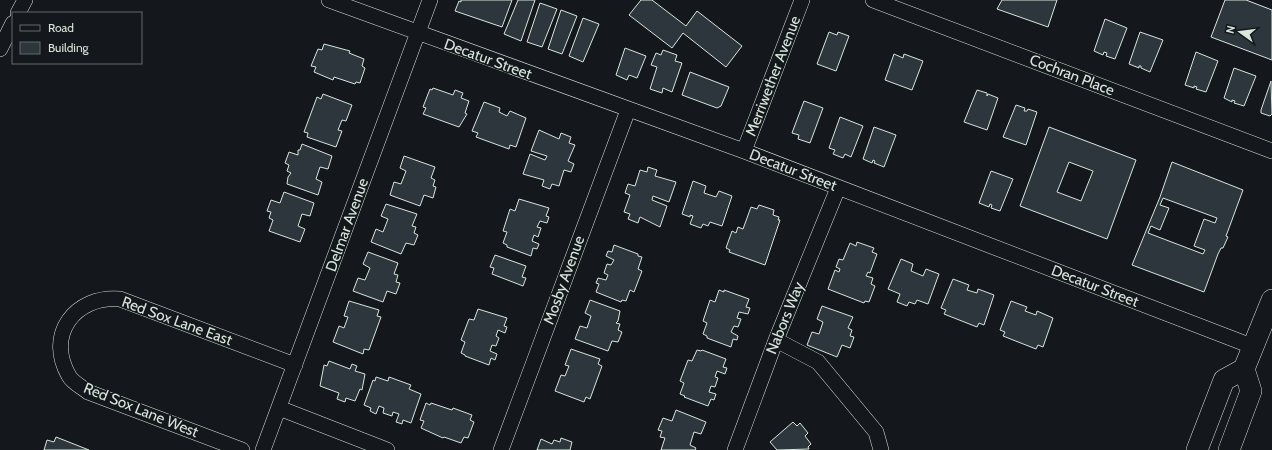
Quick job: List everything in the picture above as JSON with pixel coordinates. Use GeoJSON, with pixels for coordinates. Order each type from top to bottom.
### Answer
{"type":"FeatureCollection","features":[{"type":"Feature","properties":{"kind":"main road"},"geometry":{"type":"LineString","coordinates":[[1197,450],[1224,380],[1244,369],[1272,300]]}},
{"type":"Feature","properties":{"kind":"main road"},"geometry":{"type":"LineString","coordinates":[[1229,450],[1251,391],[1244,369]]}},
{"type":"Feature","properties":{"kind":"street"},"geometry":{"type":"LineString","coordinates":[[19,12],[25,0]]}},
{"type":"Feature","properties":{"kind":"street","name":"Decatur Street"},"geometry":{"type":"LineString","coordinates":[[329,0],[744,151],[1254,347]]}},
{"type":"Feature","properties":{"kind":"street","name":"Delmar Avenue"},"geometry":{"type":"LineString","coordinates":[[263,450],[430,0]]}},
{"type":"Feature","properties":{"kind":"street","name":"Merriwether Avenue"},"geometry":{"type":"LineString","coordinates":[[744,151],[802,0]]}},
{"type":"Feature","properties":{"kind":"street","name":"Cochran Place"},"geometry":{"type":"LineString","coordinates":[[873,0],[1272,151]]}},
{"type":"Feature","properties":{"kind":"street"},"geometry":{"type":"LineString","coordinates":[[0,49],[12,25]]}},
{"type":"Feature","properties":{"kind":"street","name":"Mosby Avenue"},"geometry":{"type":"LineString","coordinates":[[501,450],[628,110]]}},
{"type":"Feature","properties":{"kind":"street","name":"Nabors Way"},"geometry":{"type":"LineString","coordinates":[[735,450],[776,340],[838,188]]}},
{"type":"Feature","properties":{"kind":"street","name":"Red Sox Lane East"},"geometry":{"type":"LineString","coordinates":[[66,325],[69,319],[79,308],[95,300],[108,298],[120,299],[295,365]]}},
{"type":"Feature","properties":{"kind":"street","name":"Red Sox Lane West"},"geometry":{"type":"LineString","coordinates":[[66,325],[62,343],[64,364],[70,377],[78,385],[88,392],[242,450]]}},
{"type":"Feature","properties":{"kind":"street"},"geometry":{"type":"LineString","coordinates":[[776,340],[818,362],[876,432],[881,450]]}},
{"type":"Feature","properties":{"kind":"street"},"geometry":{"type":"LineString","coordinates":[[279,408],[387,450]]}},
{"type":"Feature","properties":{"kind":"building"},"geometry":{"type":"Polygon","coordinates":[[[461,0],[512,0],[502,27],[455,11],[459,1],[461,2],[461,0]]]}},
{"type":"Feature","properties":{"kind":"building"},"geometry":{"type":"Polygon","coordinates":[[[518,0],[535,0],[521,41],[504,34],[518,0]]]}},
{"type":"Feature","properties":{"kind":"building"},"geometry":{"type":"Polygon","coordinates":[[[641,0],[652,0],[686,26],[697,11],[742,46],[726,67],[683,33],[672,48],[629,15],[641,0]]]}},
{"type":"Feature","properties":{"kind":"building"},"geometry":{"type":"Polygon","coordinates":[[[1002,0],[1057,0],[1048,27],[997,9],[1002,0]]]}},
{"type":"Feature","properties":{"kind":"building"},"geometry":{"type":"Polygon","coordinates":[[[1225,0],[1246,0],[1272,10],[1272,60],[1211,37],[1225,0]]]}},
{"type":"Feature","properties":{"kind":"building"},"geometry":{"type":"Polygon","coordinates":[[[540,3],[557,9],[542,47],[527,42],[540,3]]]}},
{"type":"Feature","properties":{"kind":"building"},"geometry":{"type":"Polygon","coordinates":[[[561,10],[577,16],[562,54],[548,49],[561,10]]]}},
{"type":"Feature","properties":{"kind":"building"},"geometry":{"type":"Polygon","coordinates":[[[583,18],[599,24],[583,62],[569,56],[583,18]]]}},
{"type":"Feature","properties":{"kind":"building"},"geometry":{"type":"Polygon","coordinates":[[[1105,19],[1127,28],[1115,59],[1106,56],[1107,53],[1104,52],[1103,55],[1094,51],[1105,19]]]}},
{"type":"Feature","properties":{"kind":"building"},"geometry":{"type":"Polygon","coordinates":[[[829,32],[837,35],[838,32],[849,36],[836,71],[817,64],[829,32]]]}},
{"type":"Feature","properties":{"kind":"building"},"geometry":{"type":"Polygon","coordinates":[[[1140,32],[1163,40],[1150,72],[1141,68],[1141,66],[1139,66],[1139,68],[1129,64],[1140,32]]]}},
{"type":"Feature","properties":{"kind":"building"},"geometry":{"type":"Polygon","coordinates":[[[324,44],[350,51],[349,53],[364,59],[362,66],[365,68],[360,83],[356,82],[355,84],[334,77],[333,80],[314,72],[316,67],[311,66],[318,49],[322,50],[324,44]]]}},
{"type":"Feature","properties":{"kind":"building"},"geometry":{"type":"Polygon","coordinates":[[[625,48],[646,56],[637,78],[629,75],[627,80],[616,75],[625,48]]]}},
{"type":"Feature","properties":{"kind":"building"},"geometry":{"type":"Polygon","coordinates":[[[663,50],[677,55],[675,61],[682,63],[672,92],[663,88],[662,93],[650,89],[657,67],[651,65],[656,53],[661,55],[663,50]]]}},
{"type":"Feature","properties":{"kind":"building"},"geometry":{"type":"Polygon","coordinates":[[[1196,52],[1218,61],[1206,92],[1196,89],[1197,87],[1194,86],[1194,88],[1185,85],[1196,52]]]}},
{"type":"Feature","properties":{"kind":"building"},"geometry":{"type":"Polygon","coordinates":[[[894,54],[903,58],[904,54],[923,61],[912,90],[885,80],[894,54]]]}},
{"type":"Feature","properties":{"kind":"building"},"geometry":{"type":"Polygon","coordinates":[[[1234,68],[1256,76],[1244,106],[1234,103],[1235,101],[1232,100],[1232,102],[1224,98],[1234,68]]]}},
{"type":"Feature","properties":{"kind":"building"},"geometry":{"type":"Polygon","coordinates":[[[690,72],[729,87],[721,106],[717,108],[682,95],[690,72]]]}},
{"type":"Feature","properties":{"kind":"building"},"geometry":{"type":"Polygon","coordinates":[[[1271,81],[1272,114],[1270,116],[1261,113],[1261,110],[1271,81]]]}},
{"type":"Feature","properties":{"kind":"building"},"geometry":{"type":"Polygon","coordinates":[[[433,88],[453,95],[455,90],[463,93],[461,98],[469,101],[465,113],[467,114],[459,127],[423,114],[426,108],[423,107],[430,89],[432,90],[433,88]]]}},
{"type":"Feature","properties":{"kind":"building"},"geometry":{"type":"Polygon","coordinates":[[[977,90],[987,93],[987,96],[988,94],[998,98],[987,130],[964,122],[977,90]]]}},
{"type":"Feature","properties":{"kind":"building"},"geometry":{"type":"Polygon","coordinates":[[[323,94],[352,105],[346,121],[342,120],[338,130],[342,131],[336,147],[307,137],[308,133],[304,132],[317,97],[321,99],[323,94]]]}},
{"type":"Feature","properties":{"kind":"building"},"geometry":{"type":"Polygon","coordinates":[[[804,101],[823,108],[810,143],[798,139],[799,135],[792,133],[804,101]]]}},
{"type":"Feature","properties":{"kind":"building"},"geometry":{"type":"Polygon","coordinates":[[[484,102],[500,108],[499,112],[507,116],[510,111],[526,118],[516,147],[510,145],[509,149],[476,137],[478,133],[472,131],[484,102]]]}},
{"type":"Feature","properties":{"kind":"building"},"geometry":{"type":"Polygon","coordinates":[[[1016,105],[1025,108],[1024,111],[1027,111],[1028,109],[1037,112],[1026,145],[1003,137],[1016,105]]]}},
{"type":"Feature","properties":{"kind":"building"},"geometry":{"type":"Polygon","coordinates":[[[840,117],[863,126],[851,157],[845,154],[843,158],[833,154],[835,150],[829,148],[840,117]]]}},
{"type":"Feature","properties":{"kind":"building"},"geometry":{"type":"Polygon","coordinates":[[[874,127],[896,135],[884,167],[874,163],[875,161],[873,160],[872,163],[863,159],[874,127]]]}},
{"type":"Feature","properties":{"kind":"building"},"geometry":{"type":"Polygon","coordinates":[[[1049,127],[1136,160],[1107,239],[1020,206],[1049,127]],[[1069,162],[1057,192],[1081,201],[1093,171],[1069,162]]]}},
{"type":"Feature","properties":{"kind":"building"},"geometry":{"type":"Polygon","coordinates":[[[539,130],[559,139],[561,133],[571,137],[569,143],[575,145],[568,161],[574,164],[571,172],[564,170],[559,186],[552,184],[550,189],[542,186],[544,180],[523,174],[530,154],[545,160],[547,156],[531,151],[539,130]]]}},
{"type":"Feature","properties":{"kind":"building"},"geometry":{"type":"Polygon","coordinates":[[[302,144],[332,156],[328,169],[320,167],[316,179],[322,182],[318,195],[287,184],[288,177],[291,173],[287,171],[289,165],[285,163],[289,152],[298,155],[298,150],[300,150],[302,144]]]}},
{"type":"Feature","properties":{"kind":"building"},"geometry":{"type":"Polygon","coordinates":[[[404,156],[435,167],[431,178],[435,180],[433,186],[436,187],[433,198],[424,195],[420,206],[390,195],[394,182],[401,184],[406,171],[400,168],[404,156]]]}},
{"type":"Feature","properties":{"kind":"building"},"geometry":{"type":"Polygon","coordinates":[[[1172,162],[1243,190],[1226,236],[1228,237],[1223,248],[1221,248],[1218,254],[1204,292],[1132,265],[1160,197],[1172,162]],[[1163,198],[1160,205],[1169,208],[1160,230],[1151,226],[1148,233],[1203,254],[1205,250],[1194,246],[1204,219],[1215,223],[1217,218],[1163,198]]]}},
{"type":"Feature","properties":{"kind":"building"},"geometry":{"type":"Polygon","coordinates":[[[648,167],[657,170],[655,176],[676,182],[669,202],[653,196],[652,200],[667,206],[660,227],[640,217],[638,223],[628,219],[630,214],[624,212],[630,195],[625,193],[628,184],[635,186],[640,170],[647,172],[648,167]]]}},
{"type":"Feature","properties":{"kind":"building"},"geometry":{"type":"Polygon","coordinates":[[[991,171],[1013,179],[1000,211],[991,208],[992,205],[990,204],[989,207],[979,203],[991,171]]]}},
{"type":"Feature","properties":{"kind":"building"},"geometry":{"type":"Polygon","coordinates":[[[693,181],[706,186],[704,193],[716,197],[719,191],[732,196],[722,226],[710,222],[708,226],[703,224],[701,228],[690,224],[693,216],[690,215],[690,217],[682,214],[693,181]]]}},
{"type":"Feature","properties":{"kind":"building"},"geometry":{"type":"Polygon","coordinates":[[[284,192],[314,203],[310,216],[302,214],[298,226],[305,229],[300,242],[269,231],[273,220],[269,218],[271,212],[267,211],[271,200],[280,203],[284,192]]]}},
{"type":"Feature","properties":{"kind":"building"},"geometry":{"type":"Polygon","coordinates":[[[519,199],[549,208],[546,216],[549,217],[547,223],[540,221],[537,227],[541,228],[538,237],[534,235],[532,241],[539,244],[537,249],[533,248],[531,256],[507,247],[507,245],[503,243],[507,232],[503,231],[510,209],[515,211],[519,199]]]}},
{"type":"Feature","properties":{"kind":"building"},"geometry":{"type":"Polygon","coordinates":[[[386,204],[417,214],[412,226],[416,227],[414,233],[418,235],[414,245],[406,243],[401,254],[371,242],[376,229],[383,232],[388,219],[381,216],[386,204]]]}},
{"type":"Feature","properties":{"kind":"building"},"geometry":{"type":"Polygon","coordinates":[[[759,205],[774,210],[773,215],[779,217],[778,220],[780,220],[765,265],[729,252],[730,250],[726,248],[732,231],[736,233],[738,227],[743,229],[751,207],[757,209],[759,205]]]}},
{"type":"Feature","properties":{"kind":"building"},"geometry":{"type":"Polygon","coordinates":[[[857,242],[874,248],[872,252],[877,254],[870,273],[868,272],[866,276],[873,278],[871,284],[875,286],[869,302],[865,301],[864,303],[828,289],[835,270],[839,272],[840,269],[836,267],[839,259],[843,260],[850,243],[856,246],[857,242]]]}},
{"type":"Feature","properties":{"kind":"building"},"geometry":{"type":"Polygon","coordinates":[[[614,245],[642,257],[638,269],[642,271],[634,292],[630,290],[626,301],[622,300],[621,302],[596,292],[599,284],[596,283],[598,278],[606,280],[608,275],[604,273],[607,264],[611,265],[614,260],[606,256],[608,251],[612,252],[614,245]]]}},
{"type":"Feature","properties":{"kind":"building"},"geometry":{"type":"Polygon","coordinates":[[[368,252],[398,263],[394,274],[398,275],[396,282],[400,283],[396,294],[387,291],[383,302],[353,291],[358,278],[365,280],[370,268],[363,264],[368,252]]]}},
{"type":"Feature","properties":{"kind":"building"},"geometry":{"type":"Polygon","coordinates":[[[495,255],[526,266],[522,277],[526,278],[523,286],[492,274],[494,268],[490,267],[495,255]]]}},
{"type":"Feature","properties":{"kind":"building"},"geometry":{"type":"Polygon","coordinates":[[[901,259],[913,264],[911,271],[923,276],[926,269],[939,274],[928,304],[917,300],[915,304],[909,302],[907,306],[897,302],[900,294],[888,289],[901,259]]]}},
{"type":"Feature","properties":{"kind":"building"},"geometry":{"type":"Polygon","coordinates":[[[953,279],[969,285],[967,290],[977,293],[978,289],[994,295],[984,325],[979,323],[977,327],[944,314],[946,310],[941,308],[953,279]]]}},
{"type":"Feature","properties":{"kind":"building"},"geometry":{"type":"Polygon","coordinates":[[[719,290],[724,292],[724,290],[749,299],[746,307],[750,308],[748,314],[739,312],[737,318],[741,319],[738,327],[734,326],[731,332],[738,336],[737,340],[733,339],[731,347],[707,338],[707,336],[703,334],[707,323],[703,321],[710,300],[715,302],[719,290]]]}},
{"type":"Feature","properties":{"kind":"building"},"geometry":{"type":"Polygon","coordinates":[[[590,300],[620,311],[618,321],[616,323],[620,324],[618,330],[622,332],[618,342],[612,341],[608,351],[575,339],[580,326],[587,328],[591,316],[585,313],[590,300]]]}},
{"type":"Feature","properties":{"kind":"building"},"geometry":{"type":"Polygon","coordinates":[[[349,301],[379,310],[377,316],[381,317],[369,350],[364,349],[363,354],[333,342],[339,326],[344,328],[348,317],[344,316],[349,301]]]}},
{"type":"Feature","properties":{"kind":"building"},"geometry":{"type":"Polygon","coordinates":[[[1011,301],[1027,307],[1025,311],[1036,315],[1037,311],[1053,318],[1043,347],[1038,345],[1036,349],[1003,336],[1005,332],[1000,330],[1011,301]]]}},
{"type":"Feature","properties":{"kind":"building"},"geometry":{"type":"Polygon","coordinates":[[[822,306],[853,317],[848,328],[852,330],[850,336],[854,337],[850,348],[842,345],[837,357],[807,345],[812,332],[819,334],[823,322],[817,319],[822,306]]]}},
{"type":"Feature","properties":{"kind":"building"},"geometry":{"type":"Polygon","coordinates":[[[478,309],[507,318],[504,326],[507,327],[505,333],[498,330],[496,336],[499,338],[496,346],[492,345],[490,351],[497,354],[495,360],[491,358],[489,365],[461,353],[465,342],[461,340],[469,319],[474,320],[478,309]]]}},
{"type":"Feature","properties":{"kind":"building"},"geometry":{"type":"Polygon","coordinates":[[[571,349],[600,359],[598,364],[602,366],[590,399],[586,397],[584,402],[555,391],[561,375],[565,376],[569,366],[565,365],[571,349]]]}},
{"type":"Feature","properties":{"kind":"building"},"geometry":{"type":"Polygon","coordinates":[[[697,350],[702,350],[726,359],[723,367],[727,368],[725,374],[717,371],[715,377],[718,378],[715,387],[711,386],[709,392],[716,394],[714,400],[711,399],[708,406],[680,394],[684,383],[680,381],[688,360],[692,361],[697,350]]]}},
{"type":"Feature","properties":{"kind":"building"},"geometry":{"type":"Polygon","coordinates":[[[329,361],[350,369],[352,364],[357,366],[355,371],[365,374],[362,390],[360,389],[355,401],[346,398],[345,402],[337,399],[339,393],[320,386],[324,365],[327,366],[329,361]]]}},
{"type":"Feature","properties":{"kind":"building"},"geometry":{"type":"Polygon","coordinates":[[[376,377],[388,381],[389,377],[411,385],[409,389],[421,394],[411,423],[403,420],[402,424],[396,422],[399,414],[393,412],[392,416],[383,413],[384,408],[379,406],[376,414],[370,411],[371,408],[364,405],[373,380],[375,381],[376,377]]]}},
{"type":"Feature","properties":{"kind":"building"},"geometry":{"type":"Polygon","coordinates":[[[426,403],[430,405],[431,403],[452,410],[453,408],[472,415],[470,420],[474,422],[468,438],[464,437],[461,443],[444,437],[443,438],[421,428],[424,421],[420,420],[426,403]]]}},
{"type":"Feature","properties":{"kind":"building"},"geometry":{"type":"Polygon","coordinates":[[[676,410],[706,422],[701,434],[694,432],[690,445],[696,448],[695,450],[661,450],[665,438],[660,437],[662,431],[658,430],[663,418],[672,421],[676,410]]]}},
{"type":"Feature","properties":{"kind":"building"},"geometry":{"type":"Polygon","coordinates":[[[793,422],[797,426],[800,423],[808,433],[805,436],[811,444],[808,447],[809,449],[777,450],[770,442],[793,422]]]}},
{"type":"Feature","properties":{"kind":"building"},"geometry":{"type":"Polygon","coordinates":[[[56,437],[89,450],[44,450],[47,440],[54,442],[56,437]]]}},
{"type":"Feature","properties":{"kind":"building"},"geometry":{"type":"Polygon","coordinates":[[[561,438],[572,442],[570,450],[537,450],[541,439],[552,444],[554,440],[560,442],[561,438]]]}}]}
